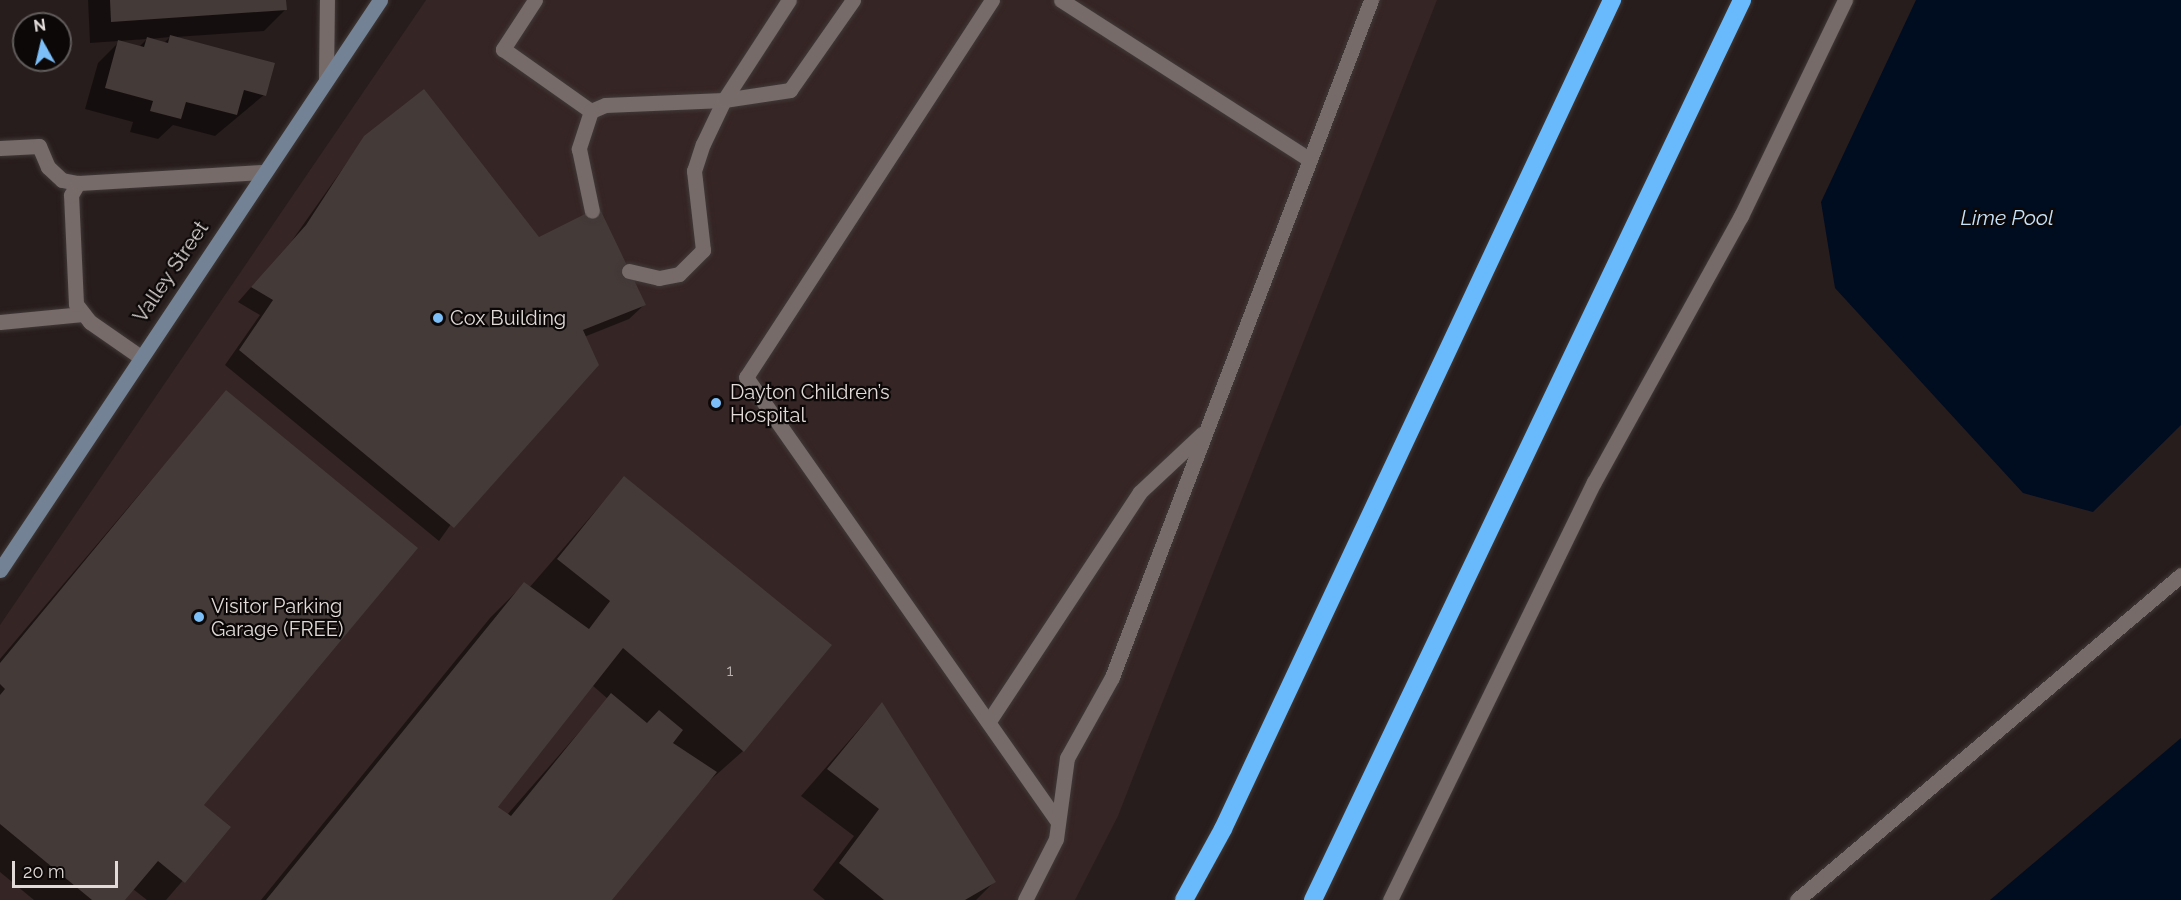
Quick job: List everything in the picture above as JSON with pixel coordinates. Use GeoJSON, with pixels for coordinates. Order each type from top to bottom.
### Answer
{"type":"FeatureCollection","features":[{"type":"Feature","properties":{"kind":"highway"},"geometry":{"type":"LineString","coordinates":[[1184,900],[1223,829],[1612,0]]}},
{"type":"Feature","properties":{"kind":"highway"},"geometry":{"type":"LineString","coordinates":[[1313,900],[1742,0]]}},
{"type":"Feature","properties":{"kind":"main road","name":"Valley Street"},"geometry":{"type":"LineString","coordinates":[[0,570],[139,356],[380,0]]}},
{"type":"Feature","properties":{"kind":"street"},"geometry":{"type":"LineString","coordinates":[[326,79],[327,0]]}},
{"type":"Feature","properties":{"kind":"street"},"geometry":{"type":"LineString","coordinates":[[536,0],[503,49],[591,111]]}},
{"type":"Feature","properties":{"kind":"street"},"geometry":{"type":"LineString","coordinates":[[629,271],[659,278],[679,274],[703,250],[694,171],[724,100],[789,0]]}},
{"type":"Feature","properties":{"kind":"street"},"geometry":{"type":"LineString","coordinates":[[592,211],[579,149],[591,111],[605,105],[724,100],[790,90],[854,0]]}},
{"type":"Feature","properties":{"kind":"street"},"geometry":{"type":"LineString","coordinates":[[992,0],[746,377],[1058,822]]}},
{"type":"Feature","properties":{"kind":"street"},"geometry":{"type":"LineString","coordinates":[[1061,0],[1310,159]]}},
{"type":"Feature","properties":{"kind":"street"},"geometry":{"type":"LineString","coordinates":[[1025,900],[1058,822],[1067,758],[1112,677],[1371,0]]}},
{"type":"Feature","properties":{"kind":"street"},"geometry":{"type":"LineString","coordinates":[[1390,900],[1594,482],[1741,216],[1845,0]]}},
{"type":"Feature","properties":{"kind":"street"},"geometry":{"type":"LineString","coordinates":[[0,148],[39,146],[48,167],[62,180],[78,183],[263,172]]}},
{"type":"Feature","properties":{"kind":"street"},"geometry":{"type":"LineString","coordinates":[[78,183],[71,195],[76,304],[83,314],[139,356]]}},
{"type":"Feature","properties":{"kind":"street"},"geometry":{"type":"LineString","coordinates":[[0,322],[83,314]]}},
{"type":"Feature","properties":{"kind":"street"},"geometry":{"type":"LineString","coordinates":[[989,721],[1140,492],[1206,430]]}},
{"type":"Feature","properties":{"kind":"street"},"geometry":{"type":"LineString","coordinates":[[1797,900],[2181,575]]}},
{"type":"Feature","properties":{"kind":"shaded area","name":"Dayton Children’s Hospital"},"geometry":{"type":"Polygon","coordinates":[[[426,0],[1437,0],[1118,816],[1075,900],[0,900],[0,625],[426,0]]]}},
{"type":"Feature","properties":{"kind":"water","name":"Lime Pool"},"geometry":{"type":"Polygon","coordinates":[[[1916,0],[2181,0],[2181,425],[2093,512],[2023,493],[1835,288],[1821,202],[1916,0]]]}},
{"type":"Feature","properties":{"kind":"water"},"geometry":{"type":"Polygon","coordinates":[[[2181,738],[2181,900],[1990,900],[2181,738]]]}},
{"type":"Feature","properties":{"kind":"building"},"geometry":{"type":"Polygon","coordinates":[[[110,0],[286,0],[287,10],[111,22],[110,0]]]}},
{"type":"Feature","properties":{"kind":"building"},"geometry":{"type":"Polygon","coordinates":[[[170,35],[275,63],[266,96],[244,90],[237,115],[186,102],[181,119],[150,111],[153,101],[105,88],[118,40],[144,47],[147,37],[168,43],[170,35]]]}},
{"type":"Feature","properties":{"kind":"building","name":"Cox Building"},"geometry":{"type":"Polygon","coordinates":[[[424,89],[539,237],[599,207],[646,305],[583,330],[599,365],[454,528],[239,350],[273,300],[251,287],[306,225],[364,136],[424,89]]]}},
{"type":"Feature","properties":{"kind":"building","name":"Visitor Parking Garage (FREE)"},"geometry":{"type":"Polygon","coordinates":[[[226,390],[418,548],[204,805],[231,827],[185,883],[158,861],[125,900],[92,900],[0,824],[0,695],[5,689],[0,684],[0,663],[226,390]]]}},
{"type":"Feature","properties":{"kind":"building"},"geometry":{"type":"Polygon","coordinates":[[[624,476],[832,645],[744,752],[623,648],[498,807],[511,816],[611,693],[647,723],[659,710],[683,730],[673,743],[717,772],[612,900],[266,900],[524,582],[589,629],[610,601],[557,559],[624,476]]]}},
{"type":"Feature","properties":{"kind":"building"},"geometry":{"type":"Polygon","coordinates":[[[882,702],[996,882],[965,900],[884,900],[839,863],[879,809],[827,769],[882,702]]]}},
{"type":"Feature","properties":{"kind":"place","name":"Cox Building"},"geometry":{"type":"Point","coordinates":[438,318]}},
{"type":"Feature","properties":{"kind":"place","name":"Dayton Children’s Hospital"},"geometry":{"type":"Point","coordinates":[716,403]}},
{"type":"Feature","properties":{"kind":"place","name":"Visitor Parking Garage (FREE)"},"geometry":{"type":"Point","coordinates":[199,617]}}]}
